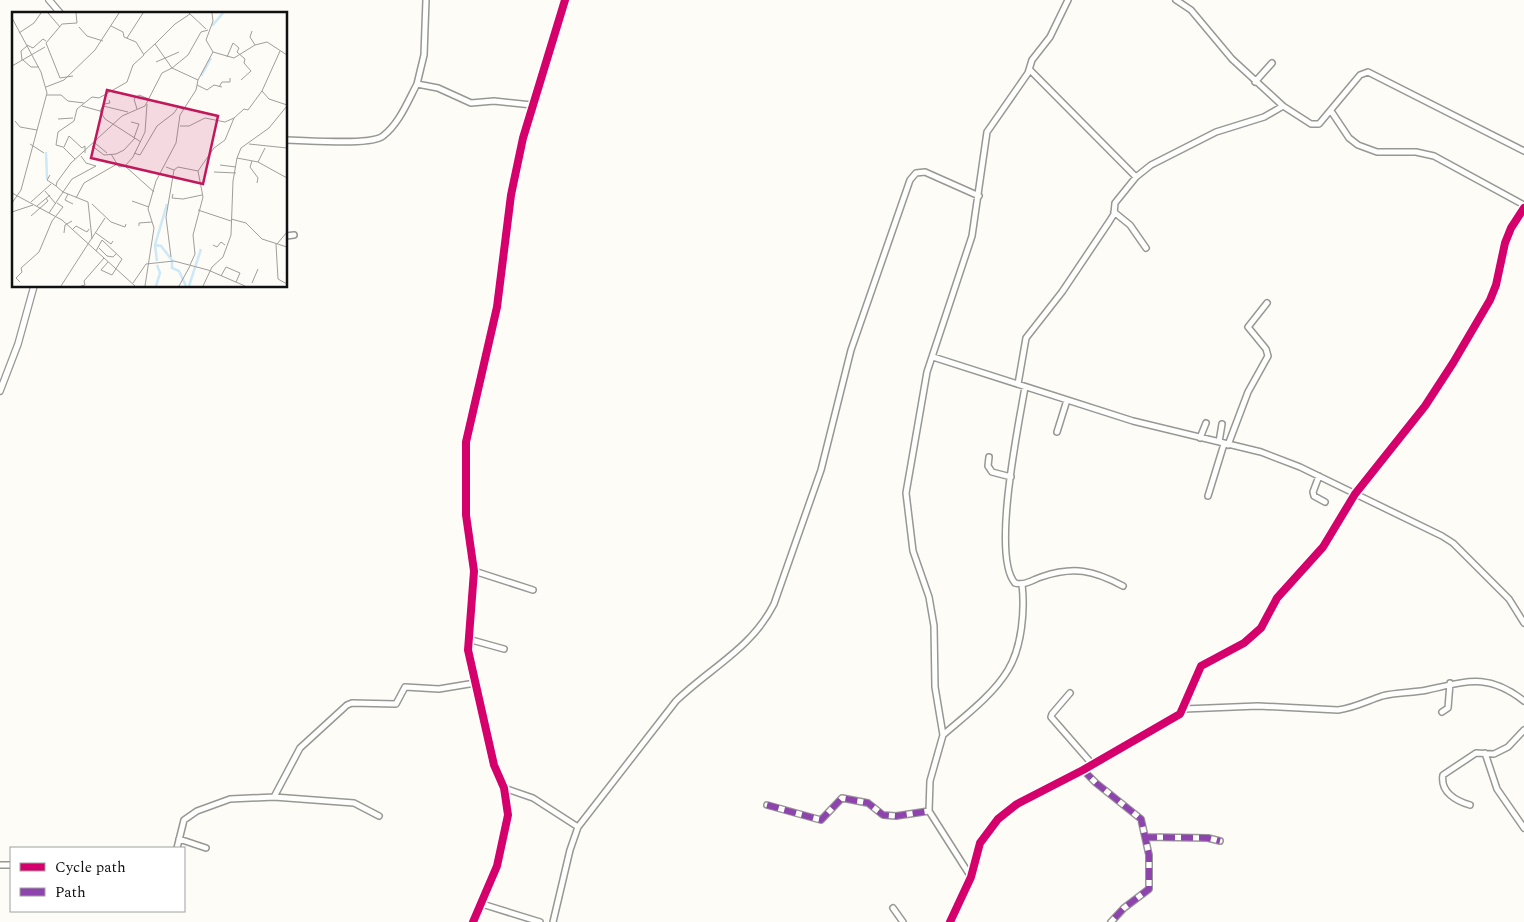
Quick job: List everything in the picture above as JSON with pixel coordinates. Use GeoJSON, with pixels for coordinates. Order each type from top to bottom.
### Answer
{"type":"FeatureCollection","features":[{"type":"Feature","properties":{"kind":"street"},"geometry":{"type":"LineString","coordinates":[[49,0],[59,12]]}},
{"type":"Feature","properties":{"kind":"street"},"geometry":{"type":"LineString","coordinates":[[288,140],[365,142],[380,139],[404,109],[417,84],[424,55],[426,0]]}},
{"type":"Feature","properties":{"kind":"street"},"geometry":{"type":"LineString","coordinates":[[473,922],[497,866],[506,833],[508,807],[504,788],[494,765],[474,683],[468,639],[474,572],[466,514],[466,442],[495,314],[511,195],[532,105],[565,0]]}},
{"type":"Feature","properties":{"kind":"street"},"geometry":{"type":"LineString","coordinates":[[971,877],[929,811],[930,781],[943,735],[935,687],[934,626],[930,602],[913,551],[906,500],[926,376],[969,247],[979,196],[987,132],[1030,70],[1032,61],[1050,37],[1068,0]]}},
{"type":"Feature","properties":{"kind":"street"},"geometry":{"type":"LineString","coordinates":[[1177,0],[1191,10],[1232,59],[1255,82],[1283,106],[1313,125],[1319,124],[1360,75],[1368,72],[1524,150]]}},
{"type":"Feature","properties":{"kind":"street"},"geometry":{"type":"LineString","coordinates":[[1255,82],[1272,62]]}},
{"type":"Feature","properties":{"kind":"street"},"geometry":{"type":"LineString","coordinates":[[1030,70],[1136,177]]}},
{"type":"Feature","properties":{"kind":"street"},"geometry":{"type":"LineString","coordinates":[[417,84],[438,88],[470,103],[494,101],[532,105]]}},
{"type":"Feature","properties":{"kind":"street"},"geometry":{"type":"LineString","coordinates":[[1018,384],[1026,338],[1062,292],[1114,212],[1115,203],[1136,177],[1151,165],[1216,132],[1264,117],[1283,106]]}},
{"type":"Feature","properties":{"kind":"street"},"geometry":{"type":"LineString","coordinates":[[950,922],[971,877],[980,843],[998,819],[1017,804],[1083,770],[1180,714],[1184,709],[1198,669],[1210,660],[1237,648],[1256,633],[1278,598],[1323,547],[1355,494],[1425,406],[1475,327],[1496,285],[1505,243],[1511,228],[1524,206],[1434,156],[1416,152],[1377,152],[1358,145],[1349,138],[1331,111]]}},
{"type":"Feature","properties":{"kind":"street"},"geometry":{"type":"LineString","coordinates":[[553,922],[570,850],[578,827],[676,701],[692,685],[740,650],[769,614],[783,583],[821,470],[850,350],[892,228],[907,187],[914,174],[922,171],[929,173],[979,196]]}},
{"type":"Feature","properties":{"kind":"street"},"geometry":{"type":"LineString","coordinates":[[1114,212],[1127,222],[1146,248]]}},
{"type":"Feature","properties":{"kind":"street"},"geometry":{"type":"LineString","coordinates":[[288,236],[294,235]]}},
{"type":"Feature","properties":{"kind":"street"},"geometry":{"type":"LineString","coordinates":[[0,391],[18,344],[33,288]]}},
{"type":"Feature","properties":{"kind":"street"},"geometry":{"type":"LineString","coordinates":[[1208,496],[1224,443],[1248,392],[1268,356],[1266,349],[1248,328],[1267,303]]}},
{"type":"Feature","properties":{"kind":"street"},"geometry":{"type":"LineString","coordinates":[[933,357],[1067,400],[1200,438],[1261,452],[1319,476],[1453,543],[1509,599],[1524,623]]}},
{"type":"Feature","properties":{"kind":"street"},"geometry":{"type":"LineString","coordinates":[[1025,387],[1006,522],[1006,546],[1011,577],[1015,583],[1022,584],[1049,574],[1080,570],[1095,573],[1123,586]]}},
{"type":"Feature","properties":{"kind":"street"},"geometry":{"type":"LineString","coordinates":[[1058,432],[1067,400]]}},
{"type":"Feature","properties":{"kind":"street"},"geometry":{"type":"LineString","coordinates":[[1200,438],[1206,423]]}},
{"type":"Feature","properties":{"kind":"street"},"geometry":{"type":"LineString","coordinates":[[1222,424],[1224,443]]}},
{"type":"Feature","properties":{"kind":"street"},"geometry":{"type":"LineString","coordinates":[[990,457],[988,466],[992,472],[1011,477]]}},
{"type":"Feature","properties":{"kind":"street"},"geometry":{"type":"LineString","coordinates":[[1319,476],[1313,492],[1314,496],[1326,502]]}},
{"type":"Feature","properties":{"kind":"street"},"geometry":{"type":"LineString","coordinates":[[474,572],[533,590]]}},
{"type":"Feature","properties":{"kind":"street"},"geometry":{"type":"LineString","coordinates":[[943,735],[991,690],[1010,668],[1019,637],[1024,603],[1022,584]]}},
{"type":"Feature","properties":{"kind":"street"},"geometry":{"type":"LineString","coordinates":[[468,639],[504,649]]}},
{"type":"Feature","properties":{"kind":"street"},"geometry":{"type":"LineString","coordinates":[[1184,709],[1258,706],[1338,710],[1348,709],[1383,696],[1426,690],[1450,683],[1479,681],[1495,684],[1524,701]]}},
{"type":"Feature","properties":{"kind":"street"},"geometry":{"type":"LineString","coordinates":[[274,797],[300,748],[323,724],[347,705],[352,703],[396,704],[405,687],[439,689],[474,683]]}},
{"type":"Feature","properties":{"kind":"street"},"geometry":{"type":"LineString","coordinates":[[1442,712],[1448,706],[1450,683]]}},
{"type":"Feature","properties":{"kind":"street"},"geometry":{"type":"LineString","coordinates":[[1070,693],[1051,717],[1092,764]]}},
{"type":"Feature","properties":{"kind":"street"},"geometry":{"type":"LineString","coordinates":[[1470,805],[1454,800],[1443,785],[1442,777],[1476,753],[1497,753],[1508,747],[1524,730]]}},
{"type":"Feature","properties":{"kind":"street"},"geometry":{"type":"LineString","coordinates":[[1485,753],[1497,789],[1524,828]]}},
{"type":"Feature","properties":{"kind":"street"},"geometry":{"type":"LineString","coordinates":[[1083,770],[1096,783],[1139,815],[1149,855],[1149,889],[1124,908],[1111,922]]}},
{"type":"Feature","properties":{"kind":"street"},"geometry":{"type":"LineString","coordinates":[[504,788],[533,798],[578,827]]}},
{"type":"Feature","properties":{"kind":"street"},"geometry":{"type":"LineString","coordinates":[[177,847],[184,820],[197,811],[230,799],[274,797],[354,803],[379,816]]}},
{"type":"Feature","properties":{"kind":"street"},"geometry":{"type":"LineString","coordinates":[[767,805],[821,820],[842,798],[868,803],[880,814],[929,811]]}},
{"type":"Feature","properties":{"kind":"street"},"geometry":{"type":"LineString","coordinates":[[1145,836],[1208,838],[1220,841]]}},
{"type":"Feature","properties":{"kind":"street"},"geometry":{"type":"LineString","coordinates":[[179,839],[206,848]]}},
{"type":"Feature","properties":{"kind":"street"},"geometry":{"type":"LineString","coordinates":[[482,904],[540,922]]}},
{"type":"Feature","properties":{"kind":"street"},"geometry":{"type":"LineString","coordinates":[[892,908],[903,922]]}},
{"type":"Feature","properties":{"kind":"marked path"},"geometry":{"type":"LineString","coordinates":[[1083,770],[1096,783],[1141,819],[1149,855],[1149,889],[1124,908],[1111,922]]}},
{"type":"Feature","properties":{"kind":"marked path"},"geometry":{"type":"LineString","coordinates":[[767,805],[821,820],[842,798],[868,803],[883,815],[896,816],[929,811]]}},
{"type":"Feature","properties":{"kind":"marked path"},"geometry":{"type":"LineString","coordinates":[[1145,837],[1208,838],[1220,841]]}},
{"type":"Feature","properties":{"kind":"cycle path"},"geometry":{"type":"LineString","coordinates":[[473,922],[497,866],[508,815],[504,788],[494,765],[468,650],[474,571],[466,515],[466,442],[497,307],[511,195],[523,138],[565,0]]}},
{"type":"Feature","properties":{"kind":"cycle path"},"geometry":{"type":"LineString","coordinates":[[950,922],[971,877],[980,843],[998,819],[1017,804],[1083,770],[1180,714],[1201,666],[1244,643],[1261,628],[1277,598],[1323,547],[1355,494],[1425,406],[1453,363],[1490,300],[1496,285],[1505,243],[1511,228],[1524,208]]}}]}
